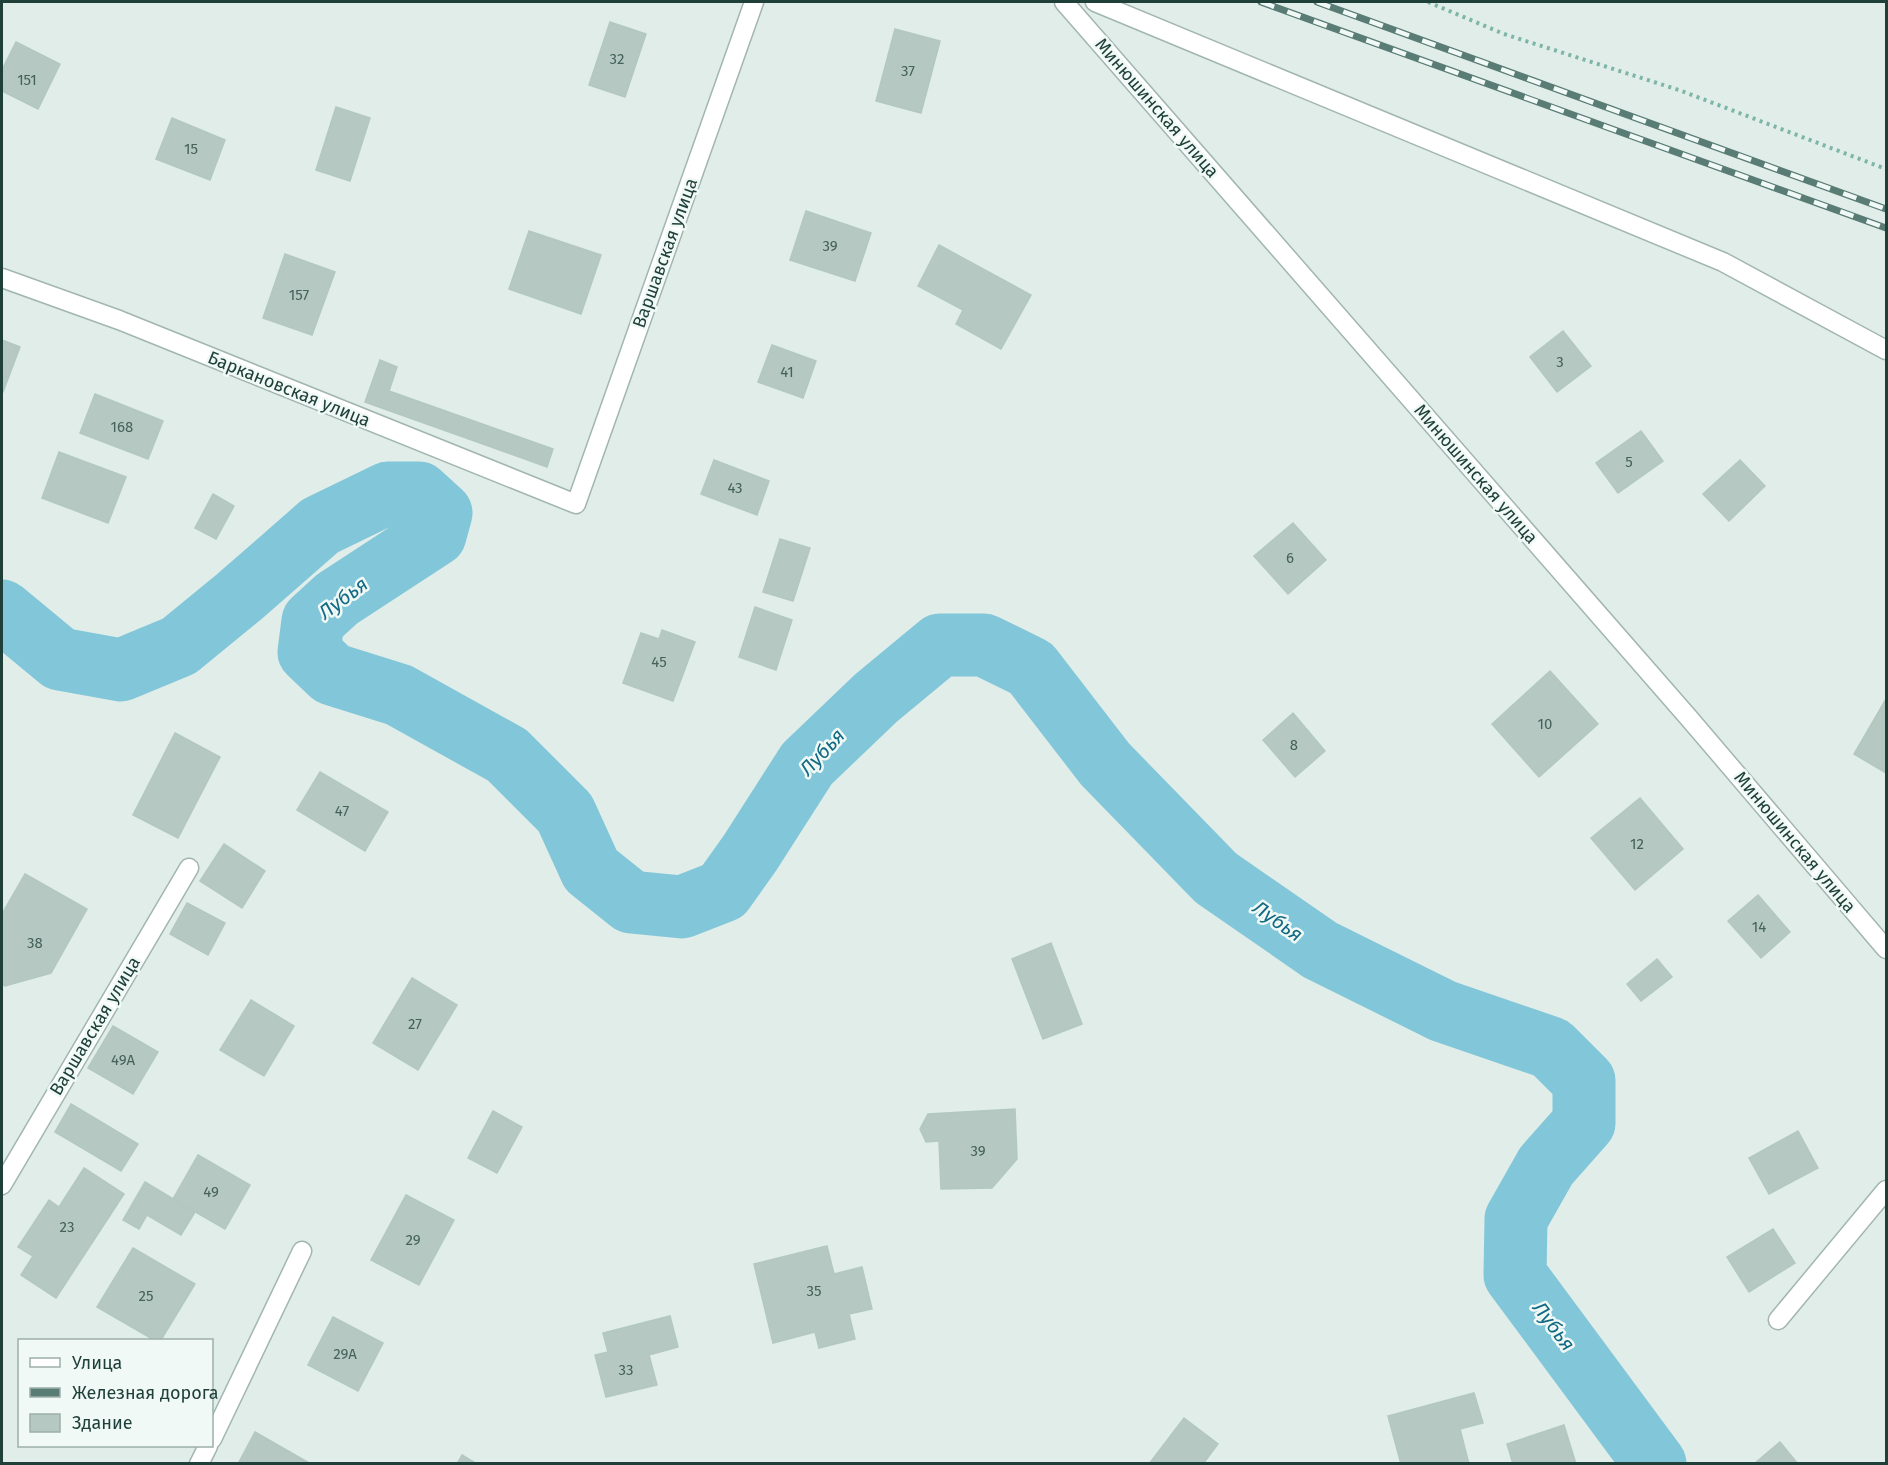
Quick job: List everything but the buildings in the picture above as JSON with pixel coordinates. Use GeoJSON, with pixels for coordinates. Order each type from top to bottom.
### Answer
{"type":"FeatureCollection","features":[{"type":"Feature","properties":{"kind":"street","name":"Варшавская улица"},"geometry":{"type":"LineString","coordinates":[[576,504],[754,2]]}},
{"type":"Feature","properties":{"kind":"street","name":"Минюшинская улица"},"geometry":{"type":"LineString","coordinates":[[1064,2],[1680,708],[1887,949]]}},
{"type":"Feature","properties":{"kind":"street"},"geometry":{"type":"LineString","coordinates":[[1095,2],[1723,262],[1887,350]]}},
{"type":"Feature","properties":{"kind":"street","name":"Баркановская улица"},"geometry":{"type":"LineString","coordinates":[[2,278],[119,320],[576,504]]}},
{"type":"Feature","properties":{"kind":"street","name":"Варшавская улица"},"geometry":{"type":"LineString","coordinates":[[2,1185],[189,868]]}},
{"type":"Feature","properties":{"kind":"street"},"geometry":{"type":"LineString","coordinates":[[1778,1320],[1887,1190]]}},
{"type":"Feature","properties":{"kind":"street"},"geometry":{"type":"LineString","coordinates":[[213,1437],[302,1251]]}},
{"type":"Feature","properties":{"kind":"street"},"geometry":{"type":"LineString","coordinates":[[199,1464],[208,1447]]}},
{"type":"Feature","properties":{"kind":"path"},"geometry":{"type":"LineString","coordinates":[[1428,2],[1504,34],[1679,90],[1887,169]]}},
{"type":"Feature","properties":{"kind":"waterway","name":"Лубья"},"geometry":{"type":"LineString","coordinates":[[2,611],[60,659],[121,670],[179,646],[320,526],[388,493],[419,493],[441,513],[435,535],[337,599],[313,621],[309,652],[332,674],[399,695],[507,755],[565,813],[591,870],[631,902],[682,907],[723,891],[807,764],[876,698],[940,645],[984,645],[1031,668],[1105,764],[1216,878],[1320,950],[1443,1011],[1551,1048],[1584,1081],[1584,1123],[1546,1166],[1516,1219],[1515,1275],[1655,1464]]}},
{"type":"Feature","properties":{"kind":"railway"},"geometry":{"type":"LineString","coordinates":[[1261,2],[1886,228]]}},
{"type":"Feature","properties":{"kind":"railway"},"geometry":{"type":"LineString","coordinates":[[1317,2],[1886,209]]}}]}
